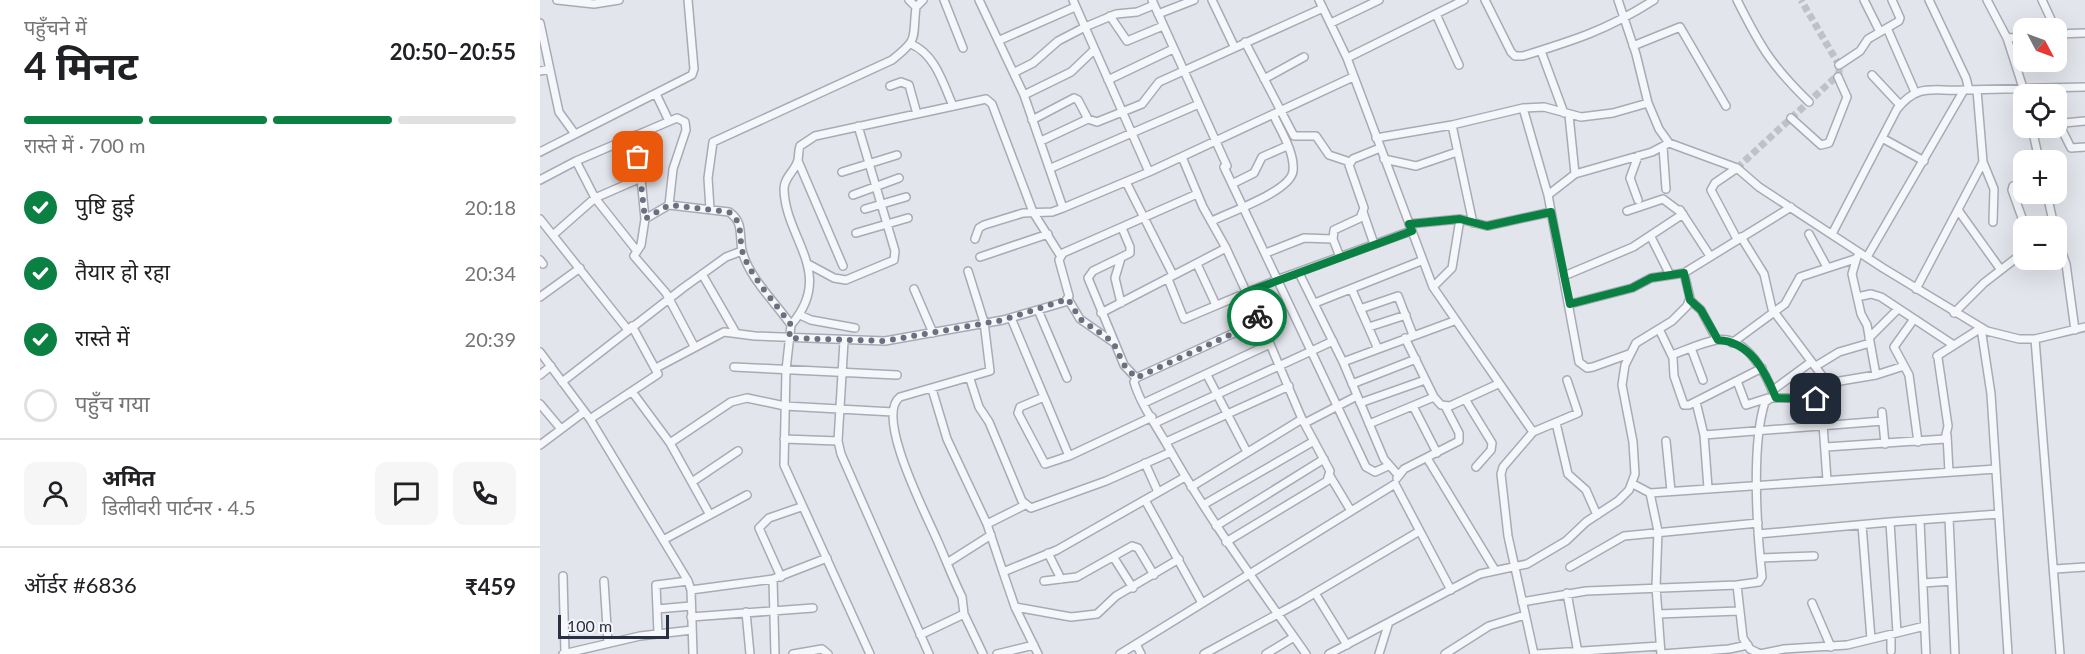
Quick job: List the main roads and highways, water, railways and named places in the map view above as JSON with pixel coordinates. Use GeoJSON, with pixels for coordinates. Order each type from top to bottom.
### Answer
{"type":"FeatureCollection","features":[{"type":"Feature","properties":{"kind":"tunnel"},"geometry":{"type":"LineString","coordinates":[[1737,168],[1839,74],[1839,65],[1801,0]]}}]}
